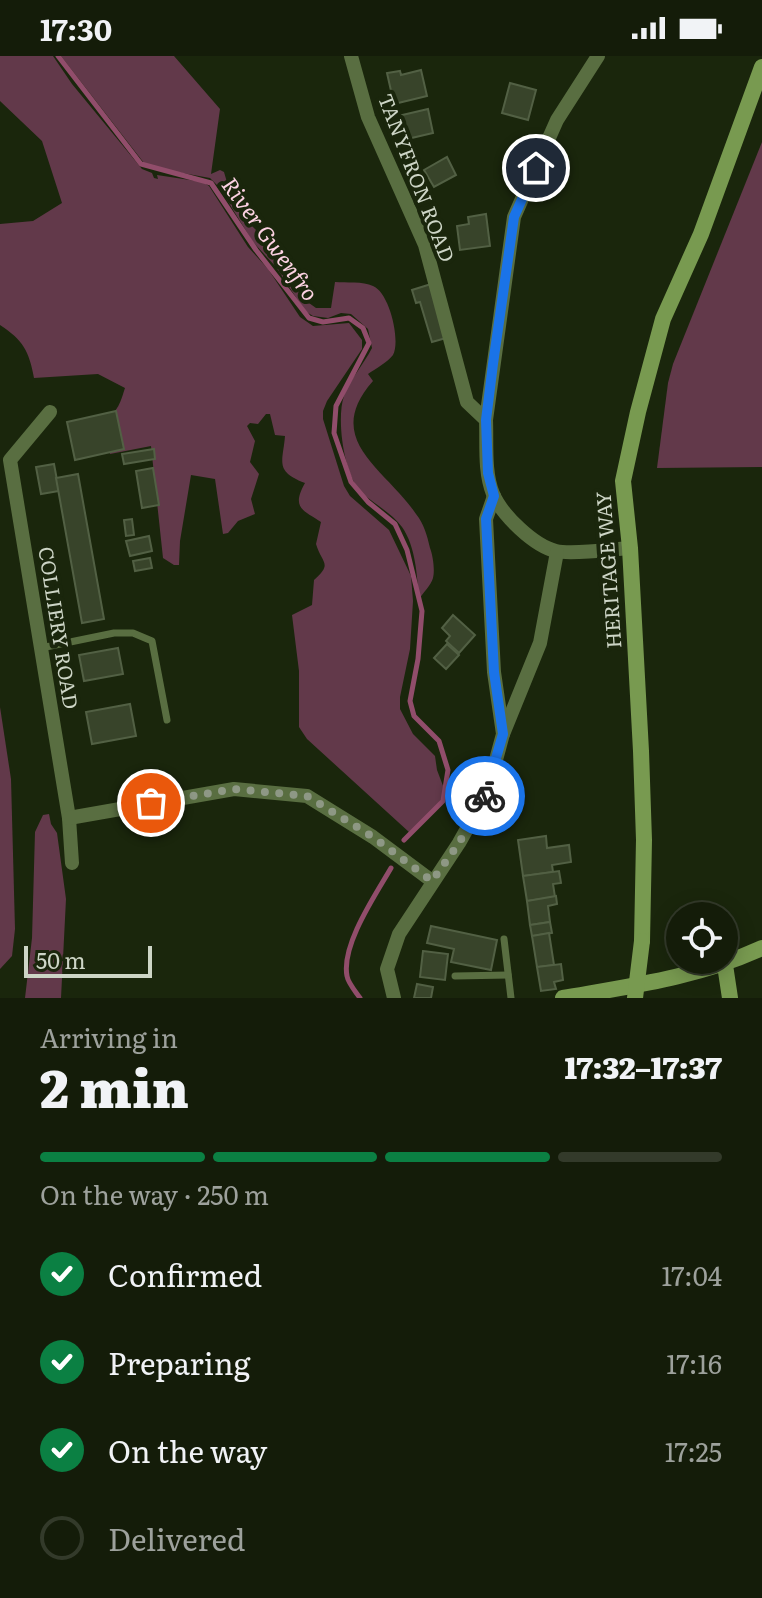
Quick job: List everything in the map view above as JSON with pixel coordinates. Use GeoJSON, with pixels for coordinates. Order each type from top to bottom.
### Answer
{"type":"FeatureCollection","features":[{"type":"Feature","properties":{"kind":"street","name":"TANYFRON ROAD"},"geometry":{"type":"LineString","coordinates":[[351,56],[368,117],[425,245],[467,402],[486,420]]}},
{"type":"Feature","properties":{"kind":"street"},"geometry":{"type":"LineString","coordinates":[[598,56],[557,120],[514,217],[486,420],[488,473],[494,496],[525,533],[557,552],[630,548]]}},
{"type":"Feature","properties":{"kind":"street","name":"HERITAGE WAY"},"geometry":{"type":"LineString","coordinates":[[635,998],[642,941],[644,840],[630,548],[623,481],[663,319],[701,234],[762,67]]}},
{"type":"Feature","properties":{"kind":"street","name":"COLLIERY ROAD"},"geometry":{"type":"LineString","coordinates":[[50,412],[10,460],[69,818],[72,863]]}},
{"type":"Feature","properties":{"kind":"street"},"geometry":{"type":"LineString","coordinates":[[494,496],[486,519],[494,672],[503,734]]}},
{"type":"Feature","properties":{"kind":"street"},"geometry":{"type":"LineString","coordinates":[[394,998],[387,969],[399,934],[459,843],[487,793],[503,734],[540,643],[557,552]]}},
{"type":"Feature","properties":{"kind":"street"},"geometry":{"type":"LineString","coordinates":[[69,818],[234,789],[307,796],[373,837],[432,881]]}},
{"type":"Feature","properties":{"kind":"street"},"geometry":{"type":"LineString","coordinates":[[738,959],[762,948]]}},
{"type":"Feature","properties":{"kind":"street"},"geometry":{"type":"LineString","coordinates":[[563,998],[695,974]]}},
{"type":"Feature","properties":{"kind":"street"},"geometry":{"type":"LineString","coordinates":[[726,974],[730,998]]}},
{"type":"Feature","properties":{"kind":"lane"},"geometry":{"type":"LineString","coordinates":[[41,648],[114,633],[133,633],[152,641],[167,720]]}},
{"type":"Feature","properties":{"kind":"lane"},"geometry":{"type":"LineString","coordinates":[[504,939],[511,998]]}},
{"type":"Feature","properties":{"kind":"lane"},"geometry":{"type":"LineString","coordinates":[[455,976],[508,975]]}},
{"type":"Feature","properties":{"kind":"shaded area"},"geometry":{"type":"Polygon","coordinates":[[[0,56],[53,56],[142,169],[152,173],[154,178],[158,179],[157,175],[203,182],[209,186],[248,247],[268,269],[300,317],[313,326],[349,323],[362,340],[362,349],[327,401],[323,419],[344,486],[350,496],[389,530],[411,576],[410,649],[400,709],[413,734],[435,756],[445,791],[438,806],[409,832],[307,739],[299,727],[299,671],[292,615],[312,605],[314,580],[325,566],[316,544],[321,522],[299,503],[305,483],[285,470],[282,459],[285,436],[275,435],[270,414],[266,414],[258,424],[250,423],[247,426],[255,441],[250,462],[259,474],[251,499],[255,514],[238,521],[228,533],[223,534],[215,479],[191,475],[179,565],[174,565],[163,558],[151,446],[110,454],[105,417],[116,410],[125,388],[98,374],[34,378],[24,347],[0,325],[0,224],[33,221],[62,203],[42,141],[0,101],[0,56]]]}},
{"type":"Feature","properties":{"kind":"shaded area"},"geometry":{"type":"Polygon","coordinates":[[[61,56],[174,56],[220,109],[211,174],[220,170],[224,172],[231,196],[245,219],[279,253],[309,303],[316,308],[331,308],[335,282],[369,284],[384,297],[392,317],[395,348],[391,358],[368,374],[373,381],[359,402],[354,420],[356,437],[364,453],[419,518],[425,530],[434,575],[419,599],[415,562],[407,535],[393,517],[354,483],[343,445],[341,418],[344,396],[372,348],[368,329],[351,314],[341,313],[328,318],[313,316],[305,311],[276,267],[253,242],[219,187],[210,178],[155,168],[144,163],[61,56]]]}},
{"type":"Feature","properties":{"kind":"shaded area"},"geometry":{"type":"Polygon","coordinates":[[[762,142],[762,467],[657,468],[673,364],[762,142]]]}},
{"type":"Feature","properties":{"kind":"shaded area"},"geometry":{"type":"Polygon","coordinates":[[[0,707],[11,779],[15,929],[12,956],[0,969],[0,707]]]}},
{"type":"Feature","properties":{"kind":"shaded area"},"geometry":{"type":"Polygon","coordinates":[[[49,814],[57,833],[66,899],[61,998],[25,998],[32,938],[35,832],[43,815],[49,814]]]}},
{"type":"Feature","properties":{"kind":"building"},"geometry":{"type":"Polygon","coordinates":[[[421,70],[427,96],[394,104],[387,73],[400,71],[401,75],[421,70]]]}},
{"type":"Feature","properties":{"kind":"building"},"geometry":{"type":"Polygon","coordinates":[[[510,83],[536,90],[528,120],[502,113],[510,83]]]}},
{"type":"Feature","properties":{"kind":"building"},"geometry":{"type":"Polygon","coordinates":[[[428,109],[433,133],[403,140],[398,116],[428,109]]]}},
{"type":"Feature","properties":{"kind":"building"},"geometry":{"type":"Polygon","coordinates":[[[447,157],[456,175],[434,187],[424,170],[447,157]]]}},
{"type":"Feature","properties":{"kind":"building"},"geometry":{"type":"Polygon","coordinates":[[[486,214],[490,246],[460,250],[457,226],[469,224],[468,217],[486,214]]]}},
{"type":"Feature","properties":{"kind":"building"},"geometry":{"type":"Polygon","coordinates":[[[431,284],[446,338],[432,342],[420,302],[416,303],[412,290],[431,284]]]}},
{"type":"Feature","properties":{"kind":"building"},"geometry":{"type":"Polygon","coordinates":[[[116,411],[124,449],[75,460],[67,422],[116,411]]]}},
{"type":"Feature","properties":{"kind":"building"},"geometry":{"type":"Polygon","coordinates":[[[154,449],[155,459],[124,464],[122,454],[154,449]]]}},
{"type":"Feature","properties":{"kind":"building"},"geometry":{"type":"Polygon","coordinates":[[[54,464],[59,491],[41,494],[36,467],[54,464]]]}},
{"type":"Feature","properties":{"kind":"building"},"geometry":{"type":"Polygon","coordinates":[[[153,468],[159,505],[142,508],[136,471],[153,468]]]}},
{"type":"Feature","properties":{"kind":"building"},"geometry":{"type":"Polygon","coordinates":[[[78,474],[104,619],[82,623],[56,478],[78,474]]]}},
{"type":"Feature","properties":{"kind":"building"},"geometry":{"type":"Polygon","coordinates":[[[132,519],[134,535],[126,536],[124,520],[132,519]]]}},
{"type":"Feature","properties":{"kind":"building"},"geometry":{"type":"Polygon","coordinates":[[[149,536],[152,551],[130,556],[126,541],[149,536]]]}},
{"type":"Feature","properties":{"kind":"building"},"geometry":{"type":"Polygon","coordinates":[[[150,558],[152,568],[135,571],[133,561],[150,558]]]}},
{"type":"Feature","properties":{"kind":"building"},"geometry":{"type":"Polygon","coordinates":[[[453,615],[475,635],[459,653],[446,641],[450,636],[442,628],[453,615]]]}},
{"type":"Feature","properties":{"kind":"building"},"geometry":{"type":"Polygon","coordinates":[[[447,644],[459,655],[446,669],[434,658],[447,644]]]}},
{"type":"Feature","properties":{"kind":"building"},"geometry":{"type":"Polygon","coordinates":[[[118,648],[123,674],[84,681],[79,655],[118,648]]]}},
{"type":"Feature","properties":{"kind":"building"},"geometry":{"type":"Polygon","coordinates":[[[130,704],[136,736],[92,744],[86,712],[130,704]]]}},
{"type":"Feature","properties":{"kind":"building"},"geometry":{"type":"Polygon","coordinates":[[[546,836],[547,848],[569,845],[571,862],[552,865],[553,872],[523,876],[518,840],[546,836]]]}},
{"type":"Feature","properties":{"kind":"building"},"geometry":{"type":"Polygon","coordinates":[[[559,871],[561,883],[553,884],[555,897],[527,901],[523,876],[559,871]]]}},
{"type":"Feature","properties":{"kind":"building"},"geometry":{"type":"Polygon","coordinates":[[[556,896],[557,904],[548,906],[550,922],[530,925],[527,901],[556,896]]]}},
{"type":"Feature","properties":{"kind":"building"},"geometry":{"type":"Polygon","coordinates":[[[550,922],[552,933],[532,936],[530,925],[550,922]]]}},
{"type":"Feature","properties":{"kind":"building"},"geometry":{"type":"Polygon","coordinates":[[[431,926],[497,940],[491,970],[451,962],[454,949],[427,943],[431,926]]]}},
{"type":"Feature","properties":{"kind":"building"},"geometry":{"type":"Polygon","coordinates":[[[549,933],[554,965],[537,967],[532,936],[549,933]]]}},
{"type":"Feature","properties":{"kind":"building"},"geometry":{"type":"Polygon","coordinates":[[[423,951],[448,954],[445,980],[420,977],[423,951]]]}},
{"type":"Feature","properties":{"kind":"building"},"geometry":{"type":"Polygon","coordinates":[[[561,964],[563,980],[554,982],[556,989],[541,991],[537,967],[561,964]]]}},
{"type":"Feature","properties":{"kind":"building"},"geometry":{"type":"Polygon","coordinates":[[[417,984],[433,987],[431,998],[414,998],[417,984]]]}},
{"type":"Feature","properties":{"kind":"waterway","name":"River Gwenfro"},"geometry":{"type":"LineString","coordinates":[[58,56],[141,164],[211,183],[256,250],[309,318],[323,322],[349,318],[363,328],[369,343],[336,406],[334,433],[351,482],[368,502],[395,524],[407,550],[422,611],[410,701],[414,716],[439,741],[448,770],[443,801],[404,840]]}},
{"type":"Feature","properties":{"kind":"waterway","name":"River Gwenfro"},"geometry":{"type":"LineString","coordinates":[[360,998],[347,976],[349,950],[361,920],[391,868]]}},
{"type":"Feature","properties":{"kind":"way so far"},"geometry":{"type":"LineString","coordinates":[[151,803],[234,789],[307,796],[373,837],[432,881],[459,843],[485,796]]}},
{"type":"Feature","properties":{"kind":"route"},"geometry":{"type":"LineString","coordinates":[[485,796],[503,734],[494,672],[486,519],[494,496],[488,473],[486,420],[514,217],[536,168]]}}]}
